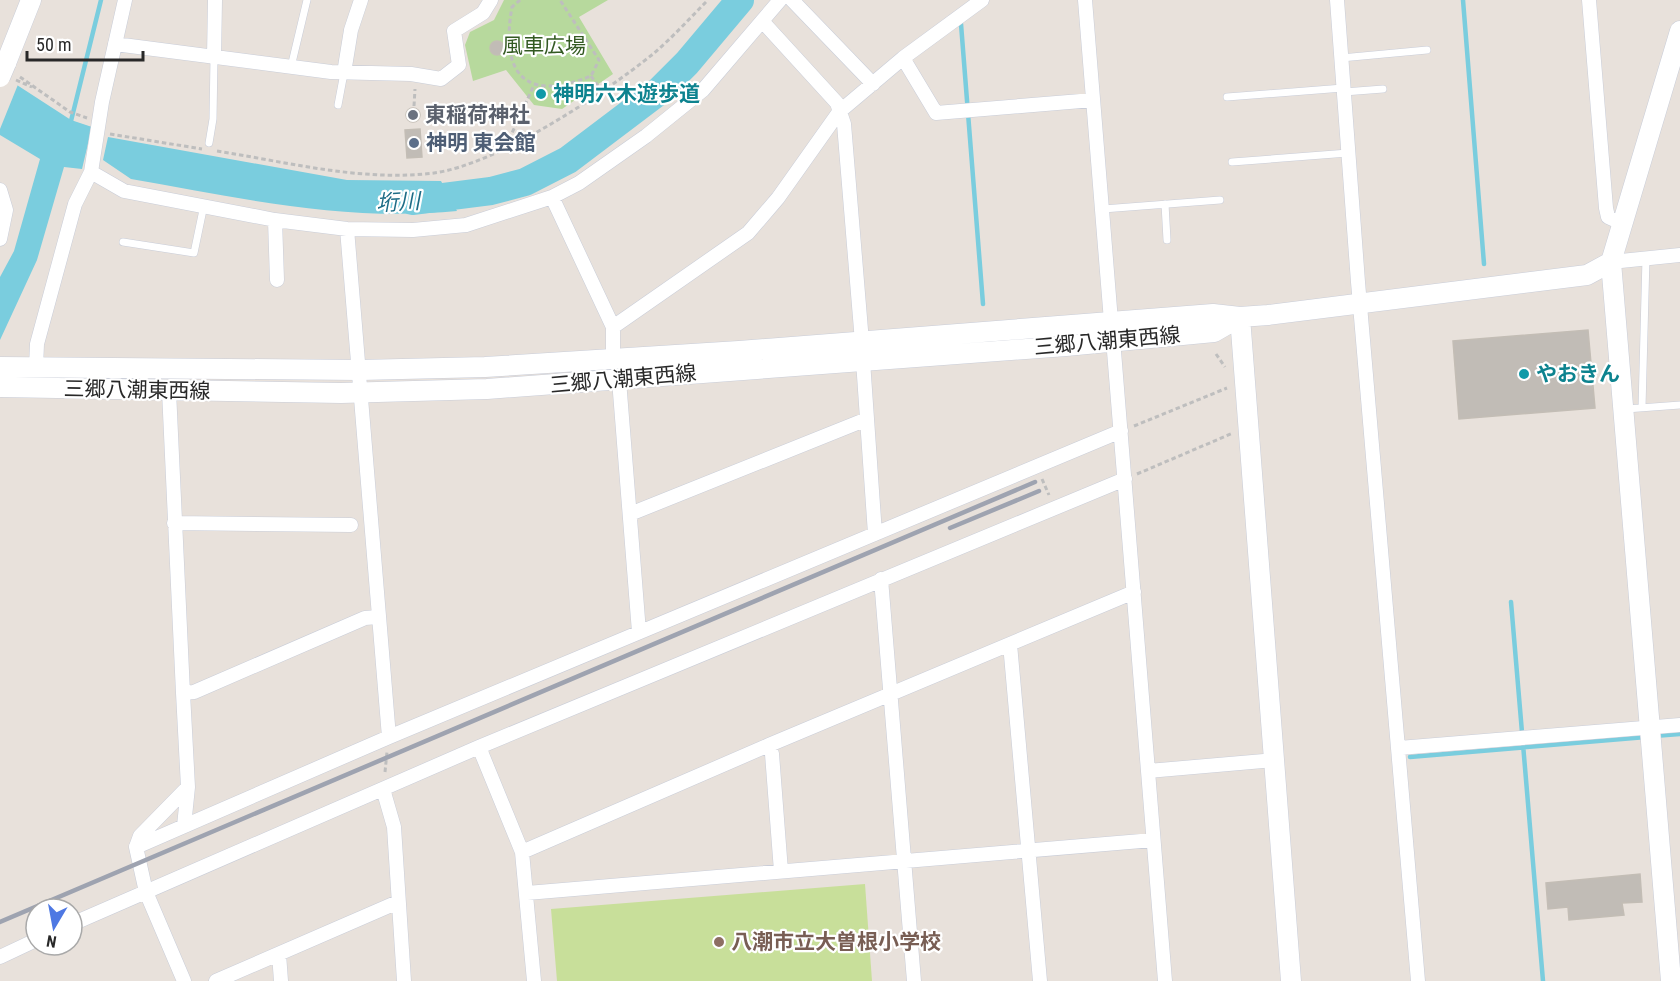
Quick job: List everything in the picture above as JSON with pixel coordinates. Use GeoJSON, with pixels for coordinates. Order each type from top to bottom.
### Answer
{"type":"FeatureCollection","features":[{"type":"Feature","properties":{"kind":"street"},"geometry":{"type":"LineString","coordinates":[[3,70],[31,0]]}},
{"type":"Feature","properties":{"kind":"street"},"geometry":{"type":"LineString","coordinates":[[36,367],[39,336],[72,214],[91,172],[97,132],[125,0]]}},
{"type":"Feature","properties":{"kind":"street"},"geometry":{"type":"LineString","coordinates":[[214,58],[215,0]]}},
{"type":"Feature","properties":{"kind":"street"},"geometry":{"type":"LineString","coordinates":[[344,72],[351,30],[361,0]]}},
{"type":"Feature","properties":{"kind":"street"},"geometry":{"type":"LineString","coordinates":[[91,172],[124,191],[275,220],[347,229],[413,230],[466,225],[552,197],[579,183],[682,109],[725,67],[780,0]]}},
{"type":"Feature","properties":{"kind":"street"},"geometry":{"type":"LineString","coordinates":[[792,0],[873,84]]}},
{"type":"Feature","properties":{"kind":"street"},"geometry":{"type":"LineString","coordinates":[[613,327],[748,233],[778,198],[839,112],[903,58],[982,0]]}},
{"type":"Feature","properties":{"kind":"street"},"geometry":{"type":"LineString","coordinates":[[1085,0],[1165,981]]}},
{"type":"Feature","properties":{"kind":"street"},"geometry":{"type":"LineString","coordinates":[[1337,0],[1360,306],[1418,981]]}},
{"type":"Feature","properties":{"kind":"street"},"geometry":{"type":"LineString","coordinates":[[1589,0],[1606,208],[1608,217],[1621,223]]}},
{"type":"Feature","properties":{"kind":"street"},"geometry":{"type":"LineString","coordinates":[[115,44],[291,68],[411,74],[441,79],[459,64],[454,31],[483,13],[487,1]]}},
{"type":"Feature","properties":{"kind":"street"},"geometry":{"type":"LineString","coordinates":[[762,21],[837,103],[844,124],[863,351],[875,534]]}},
{"type":"Feature","properties":{"kind":"street"},"geometry":{"type":"LineString","coordinates":[[1671,981],[1611,262],[1680,31]]}},
{"type":"Feature","properties":{"kind":"street"},"geometry":{"type":"LineString","coordinates":[[903,58],[936,113],[1093,100]]}},
{"type":"Feature","properties":{"kind":"street"},"geometry":{"type":"LineString","coordinates":[[0,190],[6,202],[0,239]]}},
{"type":"Feature","properties":{"kind":"street"},"geometry":{"type":"LineString","coordinates":[[552,197],[613,327],[613,360]]}},
{"type":"Feature","properties":{"kind":"street"},"geometry":{"type":"LineString","coordinates":[[275,220],[277,280]]}},
{"type":"Feature","properties":{"kind":"street"},"geometry":{"type":"LineString","coordinates":[[347,229],[389,737]]}},
{"type":"Feature","properties":{"kind":"street"},"geometry":{"type":"LineString","coordinates":[[1611,262],[1680,255]]}},
{"type":"Feature","properties":{"kind":"street","name":"三郷八潮東西線"},"geometry":{"type":"LineString","coordinates":[[0,387],[169,392],[361,393],[487,389],[619,380],[863,351],[1112,330],[1213,314],[1240,317],[1360,306],[1587,275],[1611,262]]}},
{"type":"Feature","properties":{"kind":"street"},"geometry":{"type":"LineString","coordinates":[[1240,317],[1291,981]]}},
{"type":"Feature","properties":{"kind":"street","name":"三郷八潮東西線"},"geometry":{"type":"LineString","coordinates":[[0,367],[360,370],[863,351]]}},
{"type":"Feature","properties":{"kind":"street"},"geometry":{"type":"LineString","coordinates":[[619,380],[639,632]]}},
{"type":"Feature","properties":{"kind":"street"},"geometry":{"type":"LineString","coordinates":[[169,392],[188,787],[184,826]]}},
{"type":"Feature","properties":{"kind":"street"},"geometry":{"type":"LineString","coordinates":[[630,514],[867,418]]}},
{"type":"Feature","properties":{"kind":"street"},"geometry":{"type":"LineString","coordinates":[[136,847],[389,737],[1121,431]]}},
{"type":"Feature","properties":{"kind":"street"},"geometry":{"type":"LineString","coordinates":[[84,919],[479,747],[1125,479]]}},
{"type":"Feature","properties":{"kind":"street"},"geometry":{"type":"LineString","coordinates":[[174,523],[351,525]]}},
{"type":"Feature","properties":{"kind":"street"},"geometry":{"type":"LineString","coordinates":[[881,579],[914,981]]}},
{"type":"Feature","properties":{"kind":"street"},"geometry":{"type":"LineString","coordinates":[[522,852],[769,745],[1134,592]]}},
{"type":"Feature","properties":{"kind":"street"},"geometry":{"type":"LineString","coordinates":[[183,693],[194,692],[365,618],[378,617]]}},
{"type":"Feature","properties":{"kind":"street"},"geometry":{"type":"LineString","coordinates":[[1010,644],[1040,981]]}},
{"type":"Feature","properties":{"kind":"street"},"geometry":{"type":"LineString","coordinates":[[1399,748],[1680,725]]}},
{"type":"Feature","properties":{"kind":"street"},"geometry":{"type":"LineString","coordinates":[[769,745],[772,754],[780,871]]}},
{"type":"Feature","properties":{"kind":"street"},"geometry":{"type":"LineString","coordinates":[[479,747],[522,852],[534,981]]}},
{"type":"Feature","properties":{"kind":"street"},"geometry":{"type":"LineString","coordinates":[[1148,771],[1275,760]]}},
{"type":"Feature","properties":{"kind":"street"},"geometry":{"type":"LineString","coordinates":[[184,981],[146,892],[136,847],[140,836],[188,787]]}},
{"type":"Feature","properties":{"kind":"street"},"geometry":{"type":"LineString","coordinates":[[383,789],[394,827],[404,981]]}},
{"type":"Feature","properties":{"kind":"street"},"geometry":{"type":"LineString","coordinates":[[527,893],[1153,840]]}},
{"type":"Feature","properties":{"kind":"street"},"geometry":{"type":"LineString","coordinates":[[216,981],[398,902]]}},
{"type":"Feature","properties":{"kind":"street"},"geometry":{"type":"LineString","coordinates":[[0,957],[24,946]]}},
{"type":"Feature","properties":{"kind":"street"},"geometry":{"type":"LineString","coordinates":[[279,954],[281,981]]}},
{"type":"Feature","properties":{"kind":"lane"},"geometry":{"type":"LineString","coordinates":[[291,68],[298,28],[307,0]]}},
{"type":"Feature","properties":{"kind":"lane"},"geometry":{"type":"LineString","coordinates":[[1341,58],[1427,50]]}},
{"type":"Feature","properties":{"kind":"lane"},"geometry":{"type":"LineString","coordinates":[[207,146],[213,118],[214,58]]}},
{"type":"Feature","properties":{"kind":"lane"},"geometry":{"type":"LineString","coordinates":[[338,105],[344,72]]}},
{"type":"Feature","properties":{"kind":"lane"},"geometry":{"type":"LineString","coordinates":[[1227,97],[1383,89]]}},
{"type":"Feature","properties":{"kind":"lane"},"geometry":{"type":"LineString","coordinates":[[1232,162],[1348,153]]}},
{"type":"Feature","properties":{"kind":"lane"},"geometry":{"type":"LineString","coordinates":[[1103,209],[1220,200]]}},
{"type":"Feature","properties":{"kind":"lane"},"geometry":{"type":"LineString","coordinates":[[1165,204],[1167,240]]}},
{"type":"Feature","properties":{"kind":"lane"},"geometry":{"type":"LineString","coordinates":[[123,242],[194,253],[204,205]]}},
{"type":"Feature","properties":{"kind":"lane"},"geometry":{"type":"LineString","coordinates":[[1642,407],[1646,258]]}},
{"type":"Feature","properties":{"kind":"lane"},"geometry":{"type":"LineString","coordinates":[[1622,409],[1680,405]]}},
{"type":"Feature","properties":{"kind":"path"},"geometry":{"type":"LineString","coordinates":[[520,0],[512,7],[508,54],[534,86],[566,86],[591,76],[599,60],[560,0]]}},
{"type":"Feature","properties":{"kind":"path"},"geometry":{"type":"LineString","coordinates":[[216,151],[362,174],[435,172],[468,165],[560,119],[653,54],[708,0]]}},
{"type":"Feature","properties":{"kind":"path"},"geometry":{"type":"LineString","coordinates":[[591,76],[601,90]]}},
{"type":"Feature","properties":{"kind":"path"},"geometry":{"type":"LineString","coordinates":[[20,77],[70,112],[80,116]]}},
{"type":"Feature","properties":{"kind":"path"},"geometry":{"type":"LineString","coordinates":[[23,83],[37,88]]}},
{"type":"Feature","properties":{"kind":"path"},"geometry":{"type":"LineString","coordinates":[[506,148],[534,86]]}},
{"type":"Feature","properties":{"kind":"path"},"geometry":{"type":"LineString","coordinates":[[414,95],[414,106]]}},
{"type":"Feature","properties":{"kind":"path"},"geometry":{"type":"LineString","coordinates":[[97,132],[207,146]]}},
{"type":"Feature","properties":{"kind":"path"},"geometry":{"type":"LineString","coordinates":[[1216,354],[1225,364],[1226,372]]}},
{"type":"Feature","properties":{"kind":"path"},"geometry":{"type":"LineString","coordinates":[[1121,431],[1227,388],[1227,380]]}},
{"type":"Feature","properties":{"kind":"path"},"geometry":{"type":"LineString","coordinates":[[1125,479],[1241,430]]}},
{"type":"Feature","properties":{"kind":"path"},"geometry":{"type":"LineString","coordinates":[[1036,466],[1055,508]]}},
{"type":"Feature","properties":{"kind":"path"},"geometry":{"type":"LineString","coordinates":[[383,789],[389,737]]}},
{"type":"Feature","properties":{"kind":"green space","name":"風車広場"},"geometry":{"type":"Polygon","coordinates":[[[504,0],[608,0],[579,17],[613,74],[562,109],[534,105],[506,70],[473,81],[465,45],[470,32],[494,20],[504,0]]]}},
{"type":"Feature","properties":{"kind":"green space","name":"八潮市立大曽根小学校"},"geometry":{"type":"Polygon","coordinates":[[[865,884],[872,981],[557,981],[551,909],[865,884]]]}},
{"type":"Feature","properties":{"kind":"water"},"geometry":{"type":"Polygon","coordinates":[[[0,74],[71,120],[92,127],[82,169],[64,167],[37,260],[0,340],[0,277],[14,251],[40,159],[0,135],[0,74]]]}},
{"type":"Feature","properties":{"kind":"water"},"geometry":{"type":"Polygon","coordinates":[[[108,137],[347,180],[441,181],[457,211],[416,214],[334,211],[252,200],[131,179],[103,160],[108,137]]]}},
{"type":"Feature","properties":{"kind":"pier"},"geometry":{"type":"Polygon","coordinates":[[[0,71],[19,82],[0,129],[0,71]]]}},
{"type":"Feature","properties":{"kind":"building"},"geometry":{"type":"Polygon","coordinates":[[[494,41],[500,41],[504,48],[500,55],[494,55],[490,51],[490,45],[494,41]]]}},
{"type":"Feature","properties":{"kind":"building"},"geometry":{"type":"Polygon","coordinates":[[[410,108],[416,108],[420,115],[416,122],[410,122],[406,118],[406,112],[410,108]]]}},
{"type":"Feature","properties":{"kind":"building"},"geometry":{"type":"Polygon","coordinates":[[[420,129],[422,157],[407,158],[405,130],[420,129]]]}},
{"type":"Feature","properties":{"kind":"building","name":"やおきん"},"geometry":{"type":"Polygon","coordinates":[[[1588,330],[1595,408],[1459,419],[1453,341],[1588,330]]]}},
{"type":"Feature","properties":{"kind":"building"},"geometry":{"type":"Polygon","coordinates":[[[1640,874],[1642,902],[1622,903],[1624,915],[1569,920],[1568,907],[1548,909],[1546,883],[1640,874]]]}},
{"type":"Feature","properties":{"kind":"waterway"},"geometry":{"type":"LineString","coordinates":[[70,125],[101,0]]}},
{"type":"Feature","properties":{"kind":"waterway","name":"垳川"},"geometry":{"type":"LineString","coordinates":[[412,201],[491,191],[525,182],[568,160],[658,92],[687,63],[740,0]]}},
{"type":"Feature","properties":{"kind":"waterway"},"geometry":{"type":"LineString","coordinates":[[1463,0],[1484,264]]}},
{"type":"Feature","properties":{"kind":"waterway"},"geometry":{"type":"LineString","coordinates":[[961,24],[983,304]]}},
{"type":"Feature","properties":{"kind":"waterway"},"geometry":{"type":"LineString","coordinates":[[1511,602],[1543,981]]}},
{"type":"Feature","properties":{"kind":"waterway"},"geometry":{"type":"LineString","coordinates":[[1654,736],[1680,734]]}},
{"type":"Feature","properties":{"kind":"waterway"},"geometry":{"type":"LineString","coordinates":[[1410,757],[1646,737]]}},
{"type":"Feature","properties":{"kind":"railway"},"geometry":{"type":"LineString","coordinates":[[0,922],[1035,482]]}},
{"type":"Feature","properties":{"kind":"railway"},"geometry":{"type":"LineString","coordinates":[[950,528],[1039,491]]}},
{"type":"Feature","properties":{"kind":"place","name":"神明六木遊歩道"},"geometry":{"type":"Point","coordinates":[541,94]}},
{"type":"Feature","properties":{"kind":"place","name":"東稲荷神社"},"geometry":{"type":"Point","coordinates":[413,115]}},
{"type":"Feature","properties":{"kind":"place","name":"神明 東会館"},"geometry":{"type":"Point","coordinates":[414,143]}},
{"type":"Feature","properties":{"kind":"place","name":"やおきん"},"geometry":{"type":"Point","coordinates":[1524,374]}},
{"type":"Feature","properties":{"kind":"place","name":"八潮市立大曽根小学校"},"geometry":{"type":"Point","coordinates":[719,942]}}]}
